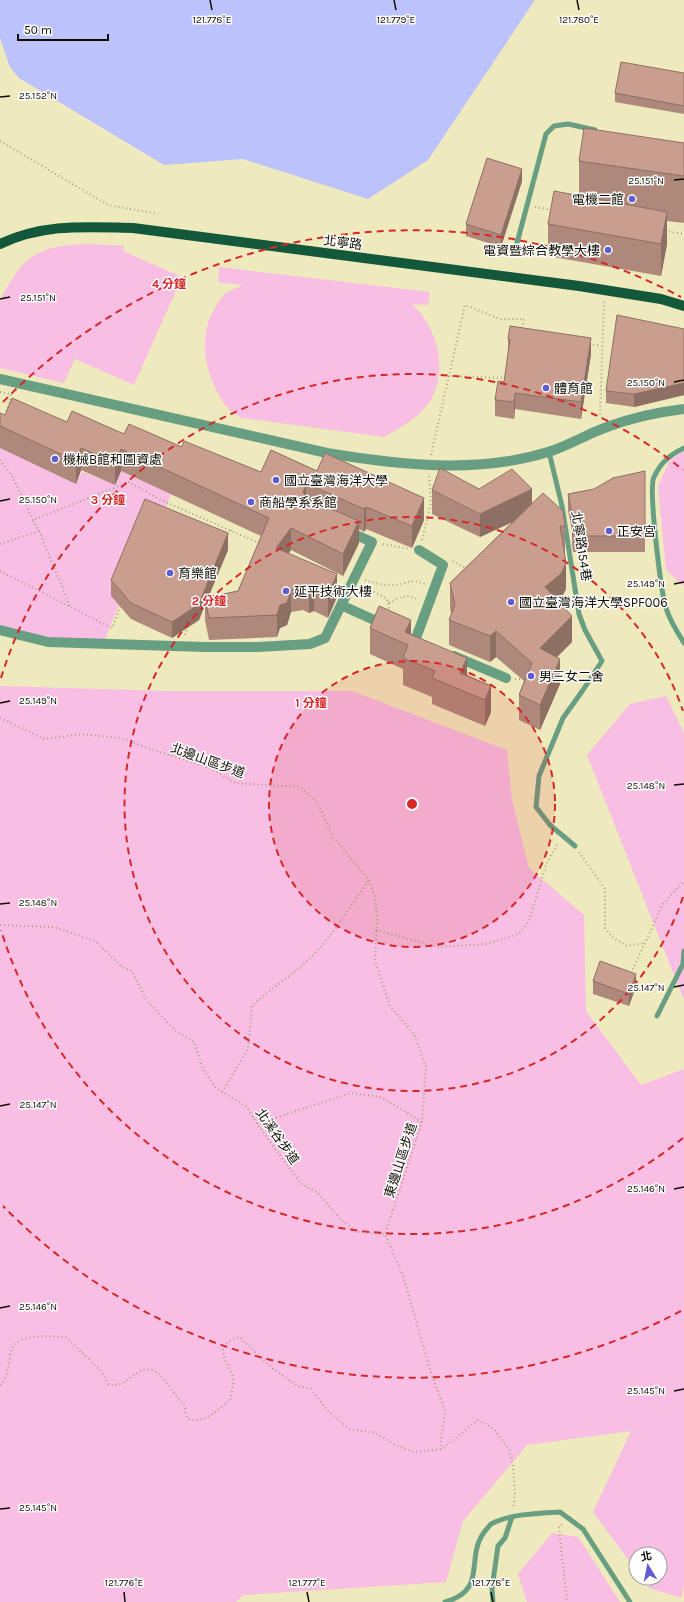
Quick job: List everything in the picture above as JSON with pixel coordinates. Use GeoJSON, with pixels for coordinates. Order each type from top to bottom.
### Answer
{"type":"FeatureCollection","features":[{"type":"Feature","properties":{"kind":"main road","name":"北寧路"},"geometry":{"type":"LineString","coordinates":[[0,244],[41,230],[63,226],[133,228],[579,286],[661,300],[684,306]]}},
{"type":"Feature","properties":{"kind":"street"},"geometry":{"type":"LineString","coordinates":[[0,379],[327,453],[379,462],[428,465],[482,464],[549,452],[608,426],[684,409]]}},
{"type":"Feature","properties":{"kind":"street"},"geometry":{"type":"LineString","coordinates":[[0,630],[48,642],[180,647],[258,647],[310,644],[325,638],[372,542],[337,526]]}},
{"type":"Feature","properties":{"kind":"street"},"geometry":{"type":"LineString","coordinates":[[416,638],[443,565],[419,550]]}},
{"type":"Feature","properties":{"kind":"street"},"geometry":{"type":"LineString","coordinates":[[341,605],[391,627]]}},
{"type":"Feature","properties":{"kind":"street"},"geometry":{"type":"LineString","coordinates":[[442,650],[506,678]]}},
{"type":"Feature","properties":{"kind":"lane"},"geometry":{"type":"LineString","coordinates":[[517,242],[546,134],[554,126],[568,124],[599,131]]}},
{"type":"Feature","properties":{"kind":"lane"},"geometry":{"type":"LineString","coordinates":[[684,448],[666,458],[653,478],[656,539],[664,600],[671,620],[684,643]]}},
{"type":"Feature","properties":{"kind":"lane","name":"北寧路154巷"},"geometry":{"type":"LineString","coordinates":[[549,452],[562,506],[579,614],[585,630],[602,661],[563,718],[539,776],[536,806],[550,825],[575,846]]}},
{"type":"Feature","properties":{"kind":"lane"},"geometry":{"type":"LineString","coordinates":[[657,1016],[683,964],[684,951]]}},
{"type":"Feature","properties":{"kind":"lane"},"geometry":{"type":"LineString","coordinates":[[445,1602],[456,1599],[468,1590],[473,1578],[480,1538],[490,1525],[512,1517],[560,1512],[583,1529],[630,1602]]}},
{"type":"Feature","properties":{"kind":"lane"},"geometry":{"type":"LineString","coordinates":[[493,1602],[492,1588],[498,1546],[505,1538],[512,1517]]}},
{"type":"Feature","properties":{"kind":"path"},"geometry":{"type":"LineString","coordinates":[[0,141],[108,205],[158,214]]}},
{"type":"Feature","properties":{"kind":"path"},"geometry":{"type":"LineString","coordinates":[[526,206],[556,211]]}},
{"type":"Feature","properties":{"kind":"path"},"geometry":{"type":"LineString","coordinates":[[662,230],[684,234]]}},
{"type":"Feature","properties":{"kind":"path"},"geometry":{"type":"LineString","coordinates":[[372,542],[419,550],[431,503],[428,465],[465,305],[500,319],[524,319],[522,331]]}},
{"type":"Feature","properties":{"kind":"path"},"geometry":{"type":"LineString","coordinates":[[600,415],[602,310]]}},
{"type":"Feature","properties":{"kind":"path"},"geometry":{"type":"LineString","coordinates":[[587,343],[602,346]]}},
{"type":"Feature","properties":{"kind":"path"},"geometry":{"type":"LineString","coordinates":[[449,376],[507,378]]}},
{"type":"Feature","properties":{"kind":"path"},"geometry":{"type":"LineString","coordinates":[[0,392],[11,394],[6,414]]}},
{"type":"Feature","properties":{"kind":"path"},"geometry":{"type":"LineString","coordinates":[[0,460],[12,476],[39,531],[71,606]]}},
{"type":"Feature","properties":{"kind":"path"},"geometry":{"type":"LineString","coordinates":[[33,520],[129,482],[159,499],[263,545]]}},
{"type":"Feature","properties":{"kind":"path"},"geometry":{"type":"LineString","coordinates":[[157,506],[159,499]]}},
{"type":"Feature","properties":{"kind":"path"},"geometry":{"type":"LineString","coordinates":[[224,545],[231,530]]}},
{"type":"Feature","properties":{"kind":"path"},"geometry":{"type":"LineString","coordinates":[[0,544],[39,531]]}},
{"type":"Feature","properties":{"kind":"path"},"geometry":{"type":"LineString","coordinates":[[443,565],[446,560],[453,561],[470,571]]}},
{"type":"Feature","properties":{"kind":"path"},"geometry":{"type":"LineString","coordinates":[[0,571],[112,628],[124,598]]}},
{"type":"Feature","properties":{"kind":"path"},"geometry":{"type":"LineString","coordinates":[[354,579],[394,585],[414,580],[436,587]]}},
{"type":"Feature","properties":{"kind":"path"},"geometry":{"type":"LineString","coordinates":[[354,579],[387,599],[390,607],[391,627]]}},
{"type":"Feature","properties":{"kind":"path"},"geometry":{"type":"LineString","coordinates":[[389,603],[402,596],[412,596],[429,606]]}},
{"type":"Feature","properties":{"kind":"path"},"geometry":{"type":"LineString","coordinates":[[559,613],[577,598]]}},
{"type":"Feature","properties":{"kind":"path"},"geometry":{"type":"LineString","coordinates":[[180,647],[189,625]]}},
{"type":"Feature","properties":{"kind":"path","name":"北邊山區步道"},"geometry":{"type":"LineString","coordinates":[[0,718],[44,739],[81,734],[121,738],[210,768],[236,783],[300,787],[317,802],[333,837],[369,880]]}},
{"type":"Feature","properties":{"kind":"path"},"geometry":{"type":"LineString","coordinates":[[376,930],[437,947],[486,944],[519,934],[529,921],[546,864],[562,835]]}},
{"type":"Feature","properties":{"kind":"path"},"geometry":{"type":"LineString","coordinates":[[575,846],[605,889],[605,928],[613,938],[627,946],[644,943]]}},
{"type":"Feature","properties":{"kind":"path"},"geometry":{"type":"LineString","coordinates":[[222,1092],[248,1050],[252,1006],[271,988],[297,970],[318,949],[369,880]]}},
{"type":"Feature","properties":{"kind":"path","name":"東邊山區步道"},"geometry":{"type":"LineString","coordinates":[[369,880],[375,898],[375,961],[390,1006],[414,1034],[426,1067],[422,1122],[385,1234]]}},
{"type":"Feature","properties":{"kind":"path"},"geometry":{"type":"LineString","coordinates":[[631,974],[663,904],[684,880]]}},
{"type":"Feature","properties":{"kind":"path","name":"北溪谷步道"},"geometry":{"type":"LineString","coordinates":[[0,926],[54,927],[94,941],[122,967],[132,971],[147,1001],[176,1031],[194,1042],[203,1069],[216,1088],[248,1107],[257,1124],[301,1184],[317,1192],[341,1220],[358,1232],[385,1234]]}},
{"type":"Feature","properties":{"kind":"path"},"geometry":{"type":"LineString","coordinates":[[257,1124],[351,1093],[381,1097],[422,1122]]}},
{"type":"Feature","properties":{"kind":"path"},"geometry":{"type":"LineString","coordinates":[[385,1234],[403,1276],[431,1372],[445,1410],[441,1440],[442,1449]]}},
{"type":"Feature","properties":{"kind":"path"},"geometry":{"type":"LineString","coordinates":[[0,1385],[9,1368],[10,1355],[13,1345],[18,1341],[28,1338],[66,1337],[102,1372],[108,1384],[114,1386],[122,1384],[140,1371],[156,1371],[161,1375],[176,1399],[184,1404],[187,1418],[192,1421],[197,1421],[214,1414],[230,1400],[233,1378],[225,1360],[223,1347],[232,1338],[239,1337],[272,1368],[298,1386],[311,1389],[326,1410],[349,1428],[376,1433],[394,1444],[413,1452],[442,1449],[478,1420],[494,1429],[509,1450],[513,1466],[515,1494],[512,1517]]}},
{"type":"Feature","properties":{"kind":"path"},"geometry":{"type":"LineString","coordinates":[[567,1602],[559,1528],[568,1517]]}},
{"type":"Feature","properties":{"kind":"shaded area"},"geometry":{"type":"Polygon","coordinates":[[[92,244],[124,246],[123,251],[182,277],[134,385],[75,359],[86,333],[64,383],[0,368],[0,303],[6,288],[19,270],[27,261],[45,250],[67,245],[92,244]]]}},
{"type":"Feature","properties":{"kind":"shaded area"},"geometry":{"type":"Polygon","coordinates":[[[219,267],[430,292],[428,305],[412,304],[427,323],[437,346],[439,371],[437,383],[429,402],[412,420],[384,437],[242,418],[234,413],[224,403],[216,389],[207,365],[205,353],[207,329],[210,317],[216,306],[226,293],[243,285],[218,282],[219,267]]]}},
{"type":"Feature","properties":{"kind":"shaded area"},"geometry":{"type":"Polygon","coordinates":[[[0,448],[76,483],[82,472],[114,484],[121,471],[171,494],[161,522],[111,596],[119,605],[103,644],[87,644],[0,630],[0,448]]]}},
{"type":"Feature","properties":{"kind":"shaded area"},"geometry":{"type":"Polygon","coordinates":[[[684,451],[684,586],[666,570],[658,486],[670,460],[684,451]]]}},
{"type":"Feature","properties":{"kind":"shaded area"},"geometry":{"type":"Polygon","coordinates":[[[0,686],[168,691],[352,691],[507,750],[512,800],[529,868],[584,915],[586,1011],[641,1085],[684,1069],[684,1585],[681,1598],[649,1588],[648,1586],[668,1586],[668,1546],[628,1546],[628,1559],[593,1512],[631,1431],[527,1445],[463,1521],[446,1582],[243,1595],[236,1602],[0,1602],[0,686]]]}},
{"type":"Feature","properties":{"kind":"shaded area"},"geometry":{"type":"Polygon","coordinates":[[[666,696],[684,733],[684,1000],[587,755],[630,704],[666,696]]]}},
{"type":"Feature","properties":{"kind":"shaded area"},"geometry":{"type":"Polygon","coordinates":[[[552,1533],[578,1537],[620,1602],[527,1602],[518,1574],[552,1533]]]}},
{"type":"Feature","properties":{"kind":"water"},"geometry":{"type":"Polygon","coordinates":[[[0,0],[535,0],[428,160],[368,199],[243,159],[164,165],[19,78],[10,67],[0,38],[0,0]]]}},
{"type":"Feature","properties":{"kind":"building"},"geometry":{"type":"Polygon","coordinates":[[[621,62],[684,73],[684,106],[615,93],[621,62]]]}},
{"type":"Feature","properties":{"kind":"building"},"geometry":{"type":"Polygon","coordinates":[[[584,128],[684,143],[684,176],[579,161],[584,128]]]}},
{"type":"Feature","properties":{"kind":"building"},"geometry":{"type":"Polygon","coordinates":[[[487,158],[522,169],[501,235],[466,224],[487,158]]]}},
{"type":"Feature","properties":{"kind":"building"},"geometry":{"type":"Polygon","coordinates":[[[554,191],[667,212],[661,244],[548,224],[554,191]]]}},
{"type":"Feature","properties":{"kind":"building"},"geometry":{"type":"Polygon","coordinates":[[[617,315],[684,329],[684,383],[634,394],[606,391],[617,315]]]}},
{"type":"Feature","properties":{"kind":"building","name":"體育館"},"geometry":{"type":"Polygon","coordinates":[[[510,326],[591,338],[581,402],[515,393],[514,402],[495,400],[498,381],[504,382],[510,339],[508,339],[510,326]]]}},
{"type":"Feature","properties":{"kind":"building"},"geometry":{"type":"Polygon","coordinates":[[[12,398],[67,422],[72,411],[124,434],[129,424],[182,447],[184,441],[261,472],[271,450],[317,471],[325,453],[424,498],[412,526],[366,507],[364,509],[312,486],[306,486],[303,492],[306,498],[359,521],[343,554],[291,528],[276,548],[337,574],[328,595],[314,589],[309,591],[303,588],[291,590],[287,603],[280,605],[277,615],[209,618],[205,598],[238,591],[269,518],[121,449],[115,463],[81,448],[76,461],[0,426],[0,413],[5,415],[12,398]]]}},
{"type":"Feature","properties":{"kind":"building"},"geometry":{"type":"Polygon","coordinates":[[[440,468],[479,489],[512,469],[532,489],[480,514],[432,490],[440,468]]]}},
{"type":"Feature","properties":{"kind":"building","name":"正安宮"},"geometry":{"type":"Polygon","coordinates":[[[645,471],[645,536],[573,536],[572,528],[576,532],[568,494],[594,489],[613,478],[645,471]]]}},
{"type":"Feature","properties":{"kind":"building"},"geometry":{"type":"Polygon","coordinates":[[[543,493],[563,511],[565,526],[560,526],[566,563],[561,574],[545,587],[572,616],[540,648],[560,659],[540,705],[519,695],[532,663],[496,631],[490,636],[449,620],[455,605],[450,583],[543,493]]]}},
{"type":"Feature","properties":{"kind":"building","name":"育樂館"},"geometry":{"type":"Polygon","coordinates":[[[145,499],[228,533],[199,604],[172,622],[131,603],[111,580],[145,499]]]}},
{"type":"Feature","properties":{"kind":"building"},"geometry":{"type":"Polygon","coordinates":[[[379,606],[411,620],[405,632],[467,658],[460,673],[491,686],[485,700],[432,678],[435,671],[403,658],[408,645],[370,628],[379,606]]]}},
{"type":"Feature","properties":{"kind":"building"},"geometry":{"type":"Polygon","coordinates":[[[600,961],[636,974],[629,994],[593,981],[600,961]]]}},
{"type":"Feature","properties":{"kind":"place","name":"電機二館"},"geometry":{"type":"Point","coordinates":[632,199]}},
{"type":"Feature","properties":{"kind":"place","name":"電資暨綜合教學大樓"},"geometry":{"type":"Point","coordinates":[608,250]}},
{"type":"Feature","properties":{"kind":"place","name":"體育館"},"geometry":{"type":"Point","coordinates":[546,388]}},
{"type":"Feature","properties":{"kind":"place","name":"機械B館和圖資處"},"geometry":{"type":"Point","coordinates":[55,459]}},
{"type":"Feature","properties":{"kind":"place","name":"國立臺灣海洋大學"},"geometry":{"type":"Point","coordinates":[276,480]}},
{"type":"Feature","properties":{"kind":"place","name":"商船學系系館"},"geometry":{"type":"Point","coordinates":[251,502]}},
{"type":"Feature","properties":{"kind":"place","name":"正安宮"},"geometry":{"type":"Point","coordinates":[609,531]}},
{"type":"Feature","properties":{"kind":"place","name":"育樂館"},"geometry":{"type":"Point","coordinates":[170,573]}},
{"type":"Feature","properties":{"kind":"place","name":"延平技術大樓"},"geometry":{"type":"Point","coordinates":[286,591]}},
{"type":"Feature","properties":{"kind":"place","name":"國立臺灣海洋大學SPF006"},"geometry":{"type":"Point","coordinates":[511,602]}},
{"type":"Feature","properties":{"kind":"place","name":"男三女二舍"},"geometry":{"type":"Point","coordinates":[531,676]}}]}
